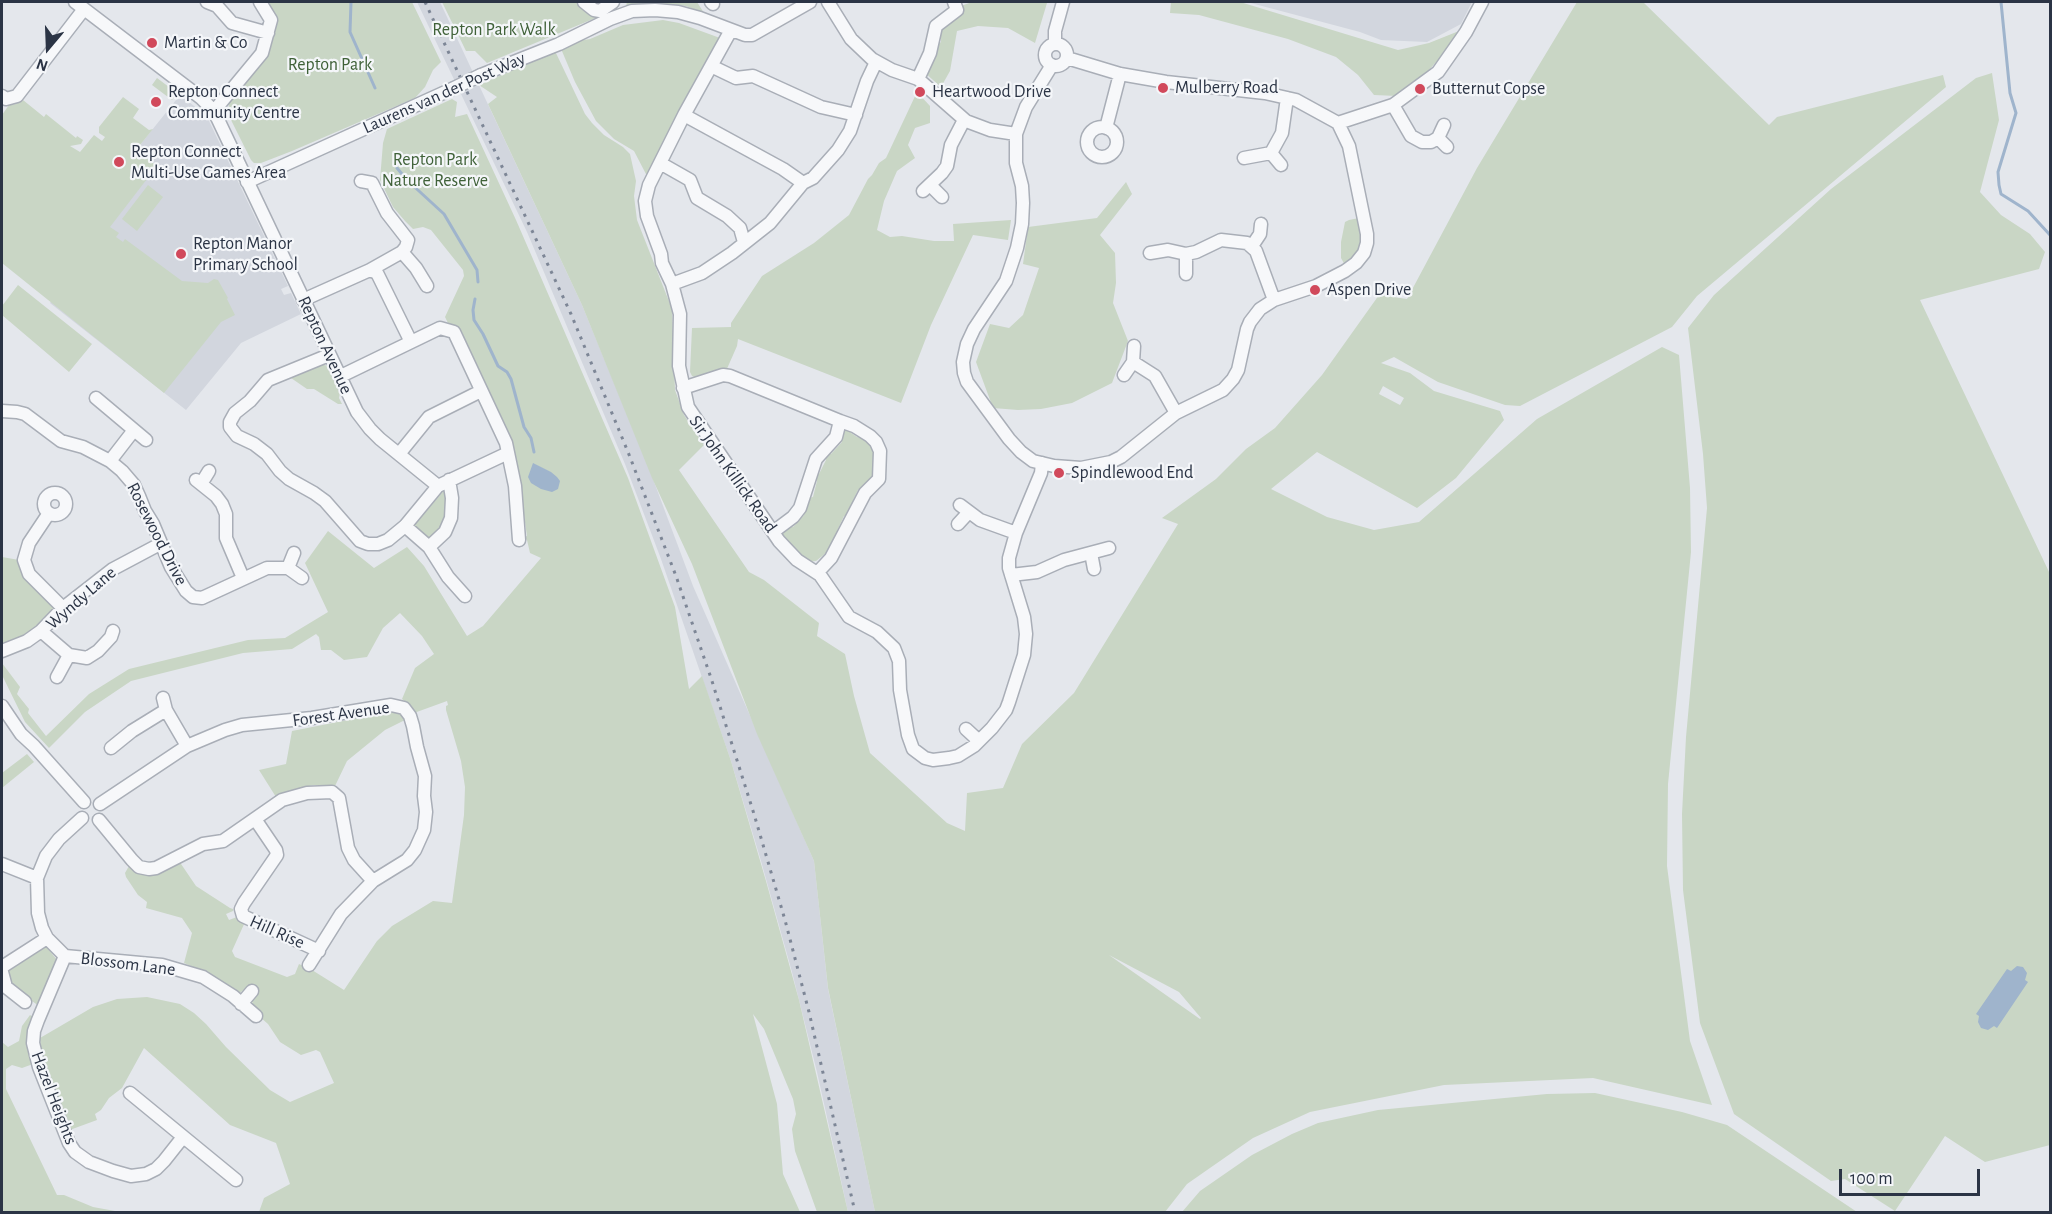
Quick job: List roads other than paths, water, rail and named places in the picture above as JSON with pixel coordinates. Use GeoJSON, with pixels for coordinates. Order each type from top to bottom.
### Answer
{"type":"FeatureCollection","features":[{"type":"Feature","properties":{"kind":"street"},"geometry":{"type":"LineString","coordinates":[[207,2],[218,6],[232,23],[268,33]]}},
{"type":"Feature","properties":{"kind":"street"},"geometry":{"type":"LineString","coordinates":[[214,111],[259,57],[271,20],[260,2]]}},
{"type":"Feature","properties":{"kind":"street"},"geometry":{"type":"LineString","coordinates":[[584,2],[594,10],[600,10],[613,2]]}},
{"type":"Feature","properties":{"kind":"street","name":"Laurens van der Post Way"},"geometry":{"type":"LineString","coordinates":[[247,182],[481,75],[559,44],[592,26],[632,11],[678,12],[745,35],[752,35],[810,2]]}},
{"type":"Feature","properties":{"kind":"street"},"geometry":{"type":"LineString","coordinates":[[828,2],[850,39],[876,62],[918,78],[964,120],[983,129],[1016,134]]}},
{"type":"Feature","properties":{"kind":"street"},"geometry":{"type":"LineString","coordinates":[[918,78],[930,53],[936,26],[957,10],[954,2]]}},
{"type":"Feature","properties":{"kind":"street"},"geometry":{"type":"LineString","coordinates":[[1055,44],[1055,31],[1063,2]]}},
{"type":"Feature","properties":{"kind":"street"},"geometry":{"type":"LineString","coordinates":[[1338,123],[1393,105],[1438,72],[1466,32],[1482,2]]}},
{"type":"Feature","properties":{"kind":"street"},"geometry":{"type":"LineString","coordinates":[[3,100],[16,96],[22,90],[80,5]]}},
{"type":"Feature","properties":{"kind":"street","name":"Repton Avenue"},"geometry":{"type":"LineString","coordinates":[[80,5],[201,98],[214,111],[362,419],[372,432],[399,454],[443,483]]}},
{"type":"Feature","properties":{"kind":"street","name":"Sir John Killick Road"},"geometry":{"type":"LineString","coordinates":[[731,30],[684,115],[647,191],[646,208],[680,314],[679,366],[690,414],[773,532],[797,560],[818,572],[849,617],[877,632],[894,648],[899,661],[902,706],[913,749],[925,758],[939,760],[958,756],[977,743]]}},
{"type":"Feature","properties":{"kind":"street"},"geometry":{"type":"LineString","coordinates":[[1055,44],[1064,47],[1067,58],[1059,66],[1052,65],[1046,60],[1045,53],[1048,47],[1055,44]]}},
{"type":"Feature","properties":{"kind":"street"},"geometry":{"type":"LineString","coordinates":[[1052,65],[1026,107],[1016,134],[1016,163],[1023,203],[1020,236],[1006,281],[974,328],[963,362],[967,382],[1021,452],[1033,461],[1065,468],[1081,468],[1111,462],[1121,457],[1176,413],[1223,390],[1233,380],[1242,360],[1244,340],[1250,322],[1260,309],[1274,300],[1316,286],[1345,272],[1364,253],[1367,243],[1365,215],[1349,146],[1338,123],[1296,100],[1265,93],[1166,82],[1120,74],[1067,58]]}},
{"type":"Feature","properties":{"kind":"street"},"geometry":{"type":"LineString","coordinates":[[672,284],[702,273],[744,242],[778,215],[803,183],[813,178],[838,150],[850,131],[876,62]]}},
{"type":"Feature","properties":{"kind":"street"},"geometry":{"type":"LineString","coordinates":[[711,66],[736,78],[753,76],[820,107],[856,115]]}},
{"type":"Feature","properties":{"kind":"street"},"geometry":{"type":"LineString","coordinates":[[1106,128],[1120,74]]}},
{"type":"Feature","properties":{"kind":"street"},"geometry":{"type":"LineString","coordinates":[[1271,153],[1282,133],[1287,98]]}},
{"type":"Feature","properties":{"kind":"street"},"geometry":{"type":"LineString","coordinates":[[1393,105],[1409,133],[1422,142],[1443,142],[1444,125]]}},
{"type":"Feature","properties":{"kind":"street"},"geometry":{"type":"LineString","coordinates":[[684,115],[783,169],[803,183]]}},
{"type":"Feature","properties":{"kind":"street"},"geometry":{"type":"LineString","coordinates":[[942,197],[927,188],[947,166],[951,145],[964,120]]}},
{"type":"Feature","properties":{"kind":"street"},"geometry":{"type":"LineString","coordinates":[[1244,158],[1271,153]]}},
{"type":"Feature","properties":{"kind":"street"},"geometry":{"type":"LineString","coordinates":[[1271,153],[1281,165]]}},
{"type":"Feature","properties":{"kind":"street"},"geometry":{"type":"LineString","coordinates":[[660,163],[690,180],[697,198],[727,216],[740,228],[744,242]]}},
{"type":"Feature","properties":{"kind":"street"},"geometry":{"type":"LineString","coordinates":[[303,300],[370,270],[402,252],[408,243],[406,237],[387,213],[372,183],[361,182]]}},
{"type":"Feature","properties":{"kind":"street"},"geometry":{"type":"LineString","coordinates":[[1252,246],[1260,234],[1261,224]]}},
{"type":"Feature","properties":{"kind":"street"},"geometry":{"type":"LineString","coordinates":[[1150,253],[1168,250],[1186,254],[1196,252],[1221,240],[1236,240],[1252,246],[1256,251],[1274,300]]}},
{"type":"Feature","properties":{"kind":"street"},"geometry":{"type":"LineString","coordinates":[[402,252],[427,286]]}},
{"type":"Feature","properties":{"kind":"street"},"geometry":{"type":"LineString","coordinates":[[1186,254],[1186,273]]}},
{"type":"Feature","properties":{"kind":"street"},"geometry":{"type":"LineString","coordinates":[[370,270],[380,277],[411,342]]}},
{"type":"Feature","properties":{"kind":"street"},"geometry":{"type":"LineString","coordinates":[[341,376],[441,328],[454,332],[502,433],[515,486],[519,540]]}},
{"type":"Feature","properties":{"kind":"street"},"geometry":{"type":"LineString","coordinates":[[1124,375],[1133,362],[1134,346]]}},
{"type":"Feature","properties":{"kind":"street"},"geometry":{"type":"LineString","coordinates":[[329,354],[268,380],[250,401],[235,413],[230,427],[237,436],[254,444],[267,454],[289,479],[325,501],[360,541],[378,544],[395,535],[443,483],[508,453]]}},
{"type":"Feature","properties":{"kind":"street"},"geometry":{"type":"LineString","coordinates":[[1133,362],[1155,376],[1176,413]]}},
{"type":"Feature","properties":{"kind":"street"},"geometry":{"type":"LineString","coordinates":[[683,388],[723,375],[730,376],[826,414],[862,431],[876,442],[880,459],[879,479],[865,493],[831,558],[818,572]]}},
{"type":"Feature","properties":{"kind":"street"},"geometry":{"type":"LineString","coordinates":[[399,454],[419,428],[434,414],[482,391]]}},
{"type":"Feature","properties":{"kind":"street"},"geometry":{"type":"LineString","coordinates":[[96,398],[146,440]]}},
{"type":"Feature","properties":{"kind":"street","name":"Rosewood Drive"},"geometry":{"type":"LineString","coordinates":[[2,411],[25,414],[74,451],[94,453],[110,461],[122,471],[134,485],[179,582],[193,597],[202,597],[267,568],[288,568]]}},
{"type":"Feature","properties":{"kind":"street"},"geometry":{"type":"LineString","coordinates":[[773,532],[793,517],[800,508],[816,459],[836,437],[840,422]]}},
{"type":"Feature","properties":{"kind":"street"},"geometry":{"type":"LineString","coordinates":[[110,461],[134,430]]}},
{"type":"Feature","properties":{"kind":"street"},"geometry":{"type":"LineString","coordinates":[[966,729],[977,743],[1006,710],[1024,655],[1026,634],[1024,617],[1011,575],[1009,558],[1016,533],[1041,473],[1042,463]]}},
{"type":"Feature","properties":{"kind":"street"},"geometry":{"type":"LineString","coordinates":[[209,471],[198,482],[220,500],[224,508],[226,538],[243,578]]}},
{"type":"Feature","properties":{"kind":"street"},"geometry":{"type":"LineString","coordinates":[[429,548],[445,532],[451,518],[452,498],[443,483]]}},
{"type":"Feature","properties":{"kind":"street"},"geometry":{"type":"LineString","coordinates":[[958,524],[964,508],[980,520],[1016,533]]}},
{"type":"Feature","properties":{"kind":"street"},"geometry":{"type":"LineString","coordinates":[[49,513],[29,543],[24,560],[27,570],[63,608]]}},
{"type":"Feature","properties":{"kind":"street"},"geometry":{"type":"LineString","coordinates":[[405,526],[429,548],[448,577],[465,596]]}},
{"type":"Feature","properties":{"kind":"street","name":"Wyndy Lane"},"geometry":{"type":"LineString","coordinates":[[2,651],[27,641],[41,631],[63,608],[112,569],[160,544]]}},
{"type":"Feature","properties":{"kind":"street"},"geometry":{"type":"LineString","coordinates":[[1011,575],[1037,572],[1064,560],[1109,548]]}},
{"type":"Feature","properties":{"kind":"street"},"geometry":{"type":"LineString","coordinates":[[294,553],[288,568],[302,578]]}},
{"type":"Feature","properties":{"kind":"street"},"geometry":{"type":"LineString","coordinates":[[1090,553],[1094,569]]}},
{"type":"Feature","properties":{"kind":"street"},"geometry":{"type":"LineString","coordinates":[[41,631],[69,655],[81,658],[92,656],[111,637],[113,631]]}},
{"type":"Feature","properties":{"kind":"street"},"geometry":{"type":"LineString","coordinates":[[57,677],[69,655]]}},
{"type":"Feature","properties":{"kind":"street"},"geometry":{"type":"LineString","coordinates":[[111,748],[165,704],[187,746]]}},
{"type":"Feature","properties":{"kind":"street","name":"Forest Avenue"},"geometry":{"type":"LineString","coordinates":[[100,804],[187,746],[242,725],[312,718],[391,705],[404,708],[410,716],[425,776],[426,823],[419,844],[407,860],[373,881],[341,914],[309,965]]}},
{"type":"Feature","properties":{"kind":"street"},"geometry":{"type":"LineString","coordinates":[[3,714],[84,801]]}},
{"type":"Feature","properties":{"kind":"street"},"geometry":{"type":"LineString","coordinates":[[99,820],[132,860],[144,869],[156,868],[203,844],[223,841],[282,800],[295,795],[335,793],[339,798],[348,848],[354,860],[373,881]]}},
{"type":"Feature","properties":{"kind":"street"},"geometry":{"type":"LineString","coordinates":[[93,799],[100,804],[103,812],[99,820],[90,822],[82,818],[79,809],[84,801],[93,799]]}},
{"type":"Feature","properties":{"kind":"street","name":"Blossom Lane"},"geometry":{"type":"LineString","coordinates":[[82,818],[59,839],[46,856],[37,878],[38,913],[47,938],[65,956],[146,963],[178,969],[203,977],[233,996],[256,1016]]}},
{"type":"Feature","properties":{"kind":"street","name":"Hill Rise"},"geometry":{"type":"LineString","coordinates":[[255,819],[277,855],[244,903],[241,909],[243,916],[319,951]]}},
{"type":"Feature","properties":{"kind":"street"},"geometry":{"type":"LineString","coordinates":[[2,864],[37,878]]}},
{"type":"Feature","properties":{"kind":"street"},"geometry":{"type":"LineString","coordinates":[[2,967],[47,938]]}},
{"type":"Feature","properties":{"kind":"street","name":"Hazel Heights"},"geometry":{"type":"LineString","coordinates":[[65,956],[38,1020],[33,1043],[39,1067],[69,1143],[75,1152],[89,1162],[131,1176],[156,1169],[183,1137]]}},
{"type":"Feature","properties":{"kind":"street"},"geometry":{"type":"LineString","coordinates":[[2,972],[6,987],[25,1002]]}},
{"type":"Feature","properties":{"kind":"street"},"geometry":{"type":"LineString","coordinates":[[241,1004],[252,991]]}},
{"type":"Feature","properties":{"kind":"street"},"geometry":{"type":"LineString","coordinates":[[130,1093],[236,1180]]}},
{"type":"Feature","properties":{"kind":"water"},"geometry":{"type":"Polygon","coordinates":[[[533,463],[557,477],[560,481],[558,489],[552,492],[531,483],[528,477],[533,463]]]}},
{"type":"Feature","properties":{"kind":"water"},"geometry":{"type":"Polygon","coordinates":[[[2017,966],[2023,967],[2027,973],[2025,980],[2028,982],[1997,1028],[1994,1026],[1988,1030],[1981,1028],[1978,1022],[1979,1016],[1976,1014],[2007,969],[2011,971],[2017,966]]]}},
{"type":"Feature","properties":{"kind":"waterway"},"geometry":{"type":"LineString","coordinates":[[351,2],[350,32],[375,88]]}},
{"type":"Feature","properties":{"kind":"waterway"},"geometry":{"type":"LineString","coordinates":[[2001,2],[2010,93],[2016,113],[1998,172],[1999,185],[2001,194],[2028,211],[2050,235]]}},
{"type":"Feature","properties":{"kind":"waterway"},"geometry":{"type":"LineString","coordinates":[[397,168],[444,214],[477,270],[478,282]]}},
{"type":"Feature","properties":{"kind":"waterway"},"geometry":{"type":"LineString","coordinates":[[475,299],[474,320],[498,366],[507,372],[511,379],[524,427],[531,438],[534,452]]}},
{"type":"Feature","properties":{"kind":"railway"},"geometry":{"type":"LineString","coordinates":[[425,2],[571,314],[676,576],[711,678],[785,920],[809,1012],[855,1212]]}},
{"type":"Feature","properties":{"kind":"place","name":"Martin & Co"},"geometry":{"type":"Point","coordinates":[152,43]}},
{"type":"Feature","properties":{"kind":"place","name":"Mulberry Road"},"geometry":{"type":"Point","coordinates":[1163,88]}},
{"type":"Feature","properties":{"kind":"place","name":"Butternut Copse"},"geometry":{"type":"Point","coordinates":[1420,89]}},
{"type":"Feature","properties":{"kind":"place","name":"Heartwood Drive"},"geometry":{"type":"Point","coordinates":[920,92]}},
{"type":"Feature","properties":{"kind":"place","name":"Repton Connect Community Centre"},"geometry":{"type":"Point","coordinates":[156,102]}},
{"type":"Feature","properties":{"kind":"place","name":"Repton Connect Multi-Use Games Area"},"geometry":{"type":"Point","coordinates":[119,162]}},
{"type":"Feature","properties":{"kind":"place","name":"Repton Manor Primary School"},"geometry":{"type":"Point","coordinates":[181,254]}},
{"type":"Feature","properties":{"kind":"place","name":"Aspen Drive"},"geometry":{"type":"Point","coordinates":[1315,290]}},
{"type":"Feature","properties":{"kind":"place","name":"Spindlewood End"},"geometry":{"type":"Point","coordinates":[1059,473]}},
{"type":"Feature","properties":{"kind":"park label","name":"Repton Park Walk"},"geometry":{"type":"Point","coordinates":[494,30]}},
{"type":"Feature","properties":{"kind":"park label","name":"Repton Park"},"geometry":{"type":"Point","coordinates":[330,65]}},
{"type":"Feature","properties":{"kind":"park label","name":"Repton Park Nature Reserve"},"geometry":{"type":"Point","coordinates":[435,170]}}]}
